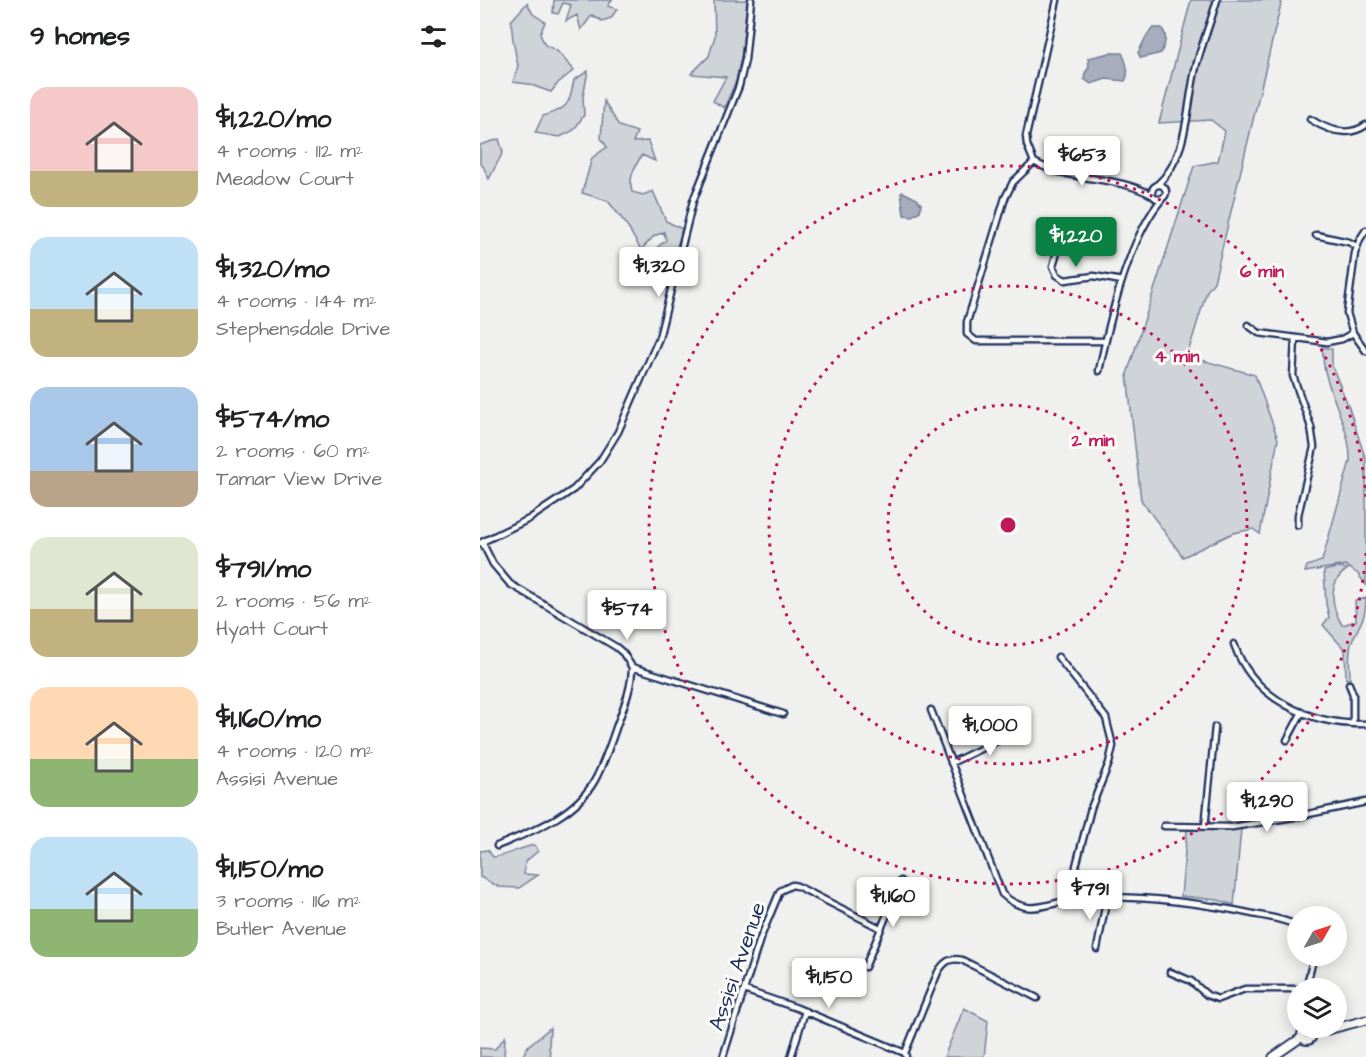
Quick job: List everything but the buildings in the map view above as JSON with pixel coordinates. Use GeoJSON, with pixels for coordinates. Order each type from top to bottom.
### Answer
{"type":"FeatureCollection","features":[{"type":"Feature","properties":{"kind":"street"},"geometry":{"type":"LineString","coordinates":[[497,846],[549,823],[588,791],[603,763],[627,697],[632,667],[616,646],[510,584],[493,564],[481,542],[529,519],[574,489],[609,450],[618,432],[660,336],[693,201],[739,86],[745,60],[751,0]]}},
{"type":"Feature","properties":{"kind":"street"},"geometry":{"type":"LineString","coordinates":[[1057,0],[1026,136],[1034,162],[1054,171],[1139,188],[1156,199],[1162,199]]}},
{"type":"Feature","properties":{"kind":"street"},"geometry":{"type":"LineString","coordinates":[[1099,371],[1122,282],[1152,212],[1166,191],[1167,177],[1180,147],[1197,63],[1217,0]]}},
{"type":"Feature","properties":{"kind":"street"},"geometry":{"type":"LineString","coordinates":[[1310,119],[1320,125],[1346,132],[1358,130],[1366,125]]}},
{"type":"Feature","properties":{"kind":"street"},"geometry":{"type":"LineString","coordinates":[[1034,162],[1013,182],[1005,198],[967,322],[967,334],[976,341],[1105,341]]}},
{"type":"Feature","properties":{"kind":"street"},"geometry":{"type":"LineString","coordinates":[[1152,212],[1152,189],[1167,177]]}},
{"type":"Feature","properties":{"kind":"street"},"geometry":{"type":"LineString","coordinates":[[1139,188],[1156,186],[1164,187],[1166,191]]}},
{"type":"Feature","properties":{"kind":"street"},"geometry":{"type":"LineString","coordinates":[[1064,228],[1053,266],[1057,275],[1065,280],[1094,276],[1122,282]]}},
{"type":"Feature","properties":{"kind":"street"},"geometry":{"type":"LineString","coordinates":[[1366,230],[1356,246],[1348,306],[1349,322],[1353,333],[1366,351]]}},
{"type":"Feature","properties":{"kind":"street"},"geometry":{"type":"LineString","coordinates":[[1316,235],[1349,242],[1356,246]]}},
{"type":"Feature","properties":{"kind":"street"},"geometry":{"type":"LineString","coordinates":[[1248,325],[1259,333],[1294,339],[1335,342],[1353,333]]}},
{"type":"Feature","properties":{"kind":"street"},"geometry":{"type":"LineString","coordinates":[[1294,339],[1293,376],[1311,427],[1314,447],[1298,525]]}},
{"type":"Feature","properties":{"kind":"street"},"geometry":{"type":"LineString","coordinates":[[1234,644],[1246,672],[1256,684],[1289,707],[1332,722],[1366,724]]}},
{"type":"Feature","properties":{"kind":"street"},"geometry":{"type":"LineString","coordinates":[[1058,657],[1106,718],[1113,746],[1109,763],[1091,808],[1076,866],[1074,891],[1070,893],[1068,900]]}},
{"type":"Feature","properties":{"kind":"street"},"geometry":{"type":"LineString","coordinates":[[632,667],[783,714]]}},
{"type":"Feature","properties":{"kind":"street"},"geometry":{"type":"LineString","coordinates":[[1349,684],[1353,694],[1353,724]]}},
{"type":"Feature","properties":{"kind":"street"},"geometry":{"type":"LineString","coordinates":[[931,710],[1002,894],[1020,907],[1030,908],[1068,900],[1075,905],[1081,903],[1080,893],[1074,891]]}},
{"type":"Feature","properties":{"kind":"street"},"geometry":{"type":"LineString","coordinates":[[1287,740],[1302,712]]}},
{"type":"Feature","properties":{"kind":"street"},"geometry":{"type":"LineString","coordinates":[[1205,827],[1215,727]]}},
{"type":"Feature","properties":{"kind":"street"},"geometry":{"type":"LineString","coordinates":[[951,763],[1018,731]]}},
{"type":"Feature","properties":{"kind":"street"},"geometry":{"type":"LineString","coordinates":[[1164,826],[1232,827],[1366,802]]}},
{"type":"Feature","properties":{"kind":"street"},"geometry":{"type":"LineString","coordinates":[[865,967],[901,881]]}},
{"type":"Feature","properties":{"kind":"street","name":"Assisi Avenue"},"geometry":{"type":"LineString","coordinates":[[723,1057],[777,897],[785,887],[797,886],[880,928]]}},
{"type":"Feature","properties":{"kind":"street"},"geometry":{"type":"LineString","coordinates":[[1097,949],[1107,897]]}},
{"type":"Feature","properties":{"kind":"street"},"geometry":{"type":"LineString","coordinates":[[1082,898],[1151,898],[1213,906],[1287,922]]}},
{"type":"Feature","properties":{"kind":"street"},"geometry":{"type":"LineString","coordinates":[[744,990],[805,1011],[905,1055],[938,972],[942,965],[952,959],[962,960],[1037,998]]}},
{"type":"Feature","properties":{"kind":"street"},"geometry":{"type":"LineString","coordinates":[[1170,972],[1191,981],[1211,997],[1218,999],[1245,989],[1287,989]]}},
{"type":"Feature","properties":{"kind":"street"},"geometry":{"type":"LineString","coordinates":[[791,1057],[805,1011]]}},
{"type":"Feature","properties":{"kind":"street"},"geometry":{"type":"LineString","coordinates":[[1347,1023],[1366,1020]]}},
{"type":"Feature","properties":{"kind":"street"},"geometry":{"type":"LineString","coordinates":[[1273,1057],[1301,1038]]}},
{"type":"Feature","properties":{"kind":"shaded area"},"geometry":{"type":"Polygon","coordinates":[[[554,0],[612,0],[608,6],[617,9],[611,18],[602,21],[592,15],[581,30],[577,15],[566,21],[571,5],[563,3],[558,14],[553,13],[554,0]]]}},
{"type":"Feature","properties":{"kind":"shaded area"},"geometry":{"type":"Polygon","coordinates":[[[714,0],[747,0],[742,52],[736,81],[724,108],[713,101],[726,77],[691,74],[709,56],[715,36],[714,0]]]}},
{"type":"Feature","properties":{"kind":"shaded area"},"geometry":{"type":"Polygon","coordinates":[[[1191,0],[1282,0],[1214,282],[1207,291],[1187,356],[1255,375],[1278,439],[1260,534],[1253,529],[1233,533],[1183,557],[1141,500],[1127,374],[1194,166],[1218,161],[1225,131],[1211,120],[1159,123],[1191,0]]]}},
{"type":"Feature","properties":{"kind":"shaded area"},"geometry":{"type":"Polygon","coordinates":[[[527,3],[533,14],[545,22],[540,34],[545,45],[557,51],[574,70],[551,92],[528,84],[513,82],[518,66],[511,21],[527,3]]]}},
{"type":"Feature","properties":{"kind":"shaded area"},"geometry":{"type":"Polygon","coordinates":[[[588,71],[583,97],[584,115],[574,130],[560,137],[535,133],[543,116],[566,105],[574,80],[588,71]]]}},
{"type":"Feature","properties":{"kind":"shaded area"},"geometry":{"type":"Polygon","coordinates":[[[604,101],[619,126],[637,132],[633,142],[648,141],[655,161],[642,155],[632,177],[632,192],[643,195],[653,191],[666,221],[682,229],[673,262],[662,257],[650,260],[653,251],[666,240],[664,232],[654,236],[641,250],[626,224],[608,201],[582,193],[592,158],[607,147],[601,138],[604,101]]]}},
{"type":"Feature","properties":{"kind":"shaded area"},"geometry":{"type":"Polygon","coordinates":[[[499,139],[503,152],[489,179],[480,164],[480,145],[499,139]]]}},
{"type":"Feature","properties":{"kind":"shaded area"},"geometry":{"type":"Polygon","coordinates":[[[1322,347],[1332,349],[1332,366],[1366,460],[1366,585],[1358,574],[1345,565],[1305,572],[1307,566],[1322,561],[1350,461],[1348,439],[1325,372],[1322,347]]]}},
{"type":"Feature","properties":{"kind":"shaded area"},"geometry":{"type":"Polygon","coordinates":[[[1339,567],[1348,569],[1341,574],[1334,587],[1333,595],[1335,610],[1342,625],[1356,621],[1355,601],[1366,598],[1363,618],[1350,648],[1350,679],[1346,679],[1345,650],[1323,625],[1329,617],[1324,571],[1339,567]]]}},
{"type":"Feature","properties":{"kind":"shaded area"},"geometry":{"type":"Polygon","coordinates":[[[1241,829],[1234,905],[1218,900],[1181,896],[1187,830],[1241,829]]]}},
{"type":"Feature","properties":{"kind":"shaded area"},"geometry":{"type":"Polygon","coordinates":[[[535,845],[538,851],[525,862],[524,874],[538,875],[519,888],[499,887],[480,877],[480,851],[488,850],[493,857],[535,845]]]}},
{"type":"Feature","properties":{"kind":"shaded area"},"geometry":{"type":"Polygon","coordinates":[[[964,1008],[988,1021],[984,1057],[944,1057],[964,1008]]]}},
{"type":"Feature","properties":{"kind":"shaded area"},"geometry":{"type":"Polygon","coordinates":[[[550,1028],[551,1057],[522,1057],[528,1046],[550,1028]]]}},
{"type":"Feature","properties":{"kind":"shaded area"},"geometry":{"type":"Polygon","coordinates":[[[505,1037],[504,1057],[480,1057],[480,1048],[495,1049],[505,1037]]]}},
{"type":"Feature","properties":{"kind":"water"},"geometry":{"type":"Polygon","coordinates":[[[1153,28],[1162,28],[1165,35],[1161,53],[1141,58],[1138,53],[1153,28]]]}},
{"type":"Feature","properties":{"kind":"water"},"geometry":{"type":"Polygon","coordinates":[[[1122,53],[1127,71],[1125,81],[1106,79],[1091,84],[1084,79],[1089,67],[1088,58],[1122,53]]]}},
{"type":"Feature","properties":{"kind":"water"},"geometry":{"type":"Polygon","coordinates":[[[901,193],[917,199],[921,204],[920,211],[912,216],[904,215],[901,193]]]}}]}
